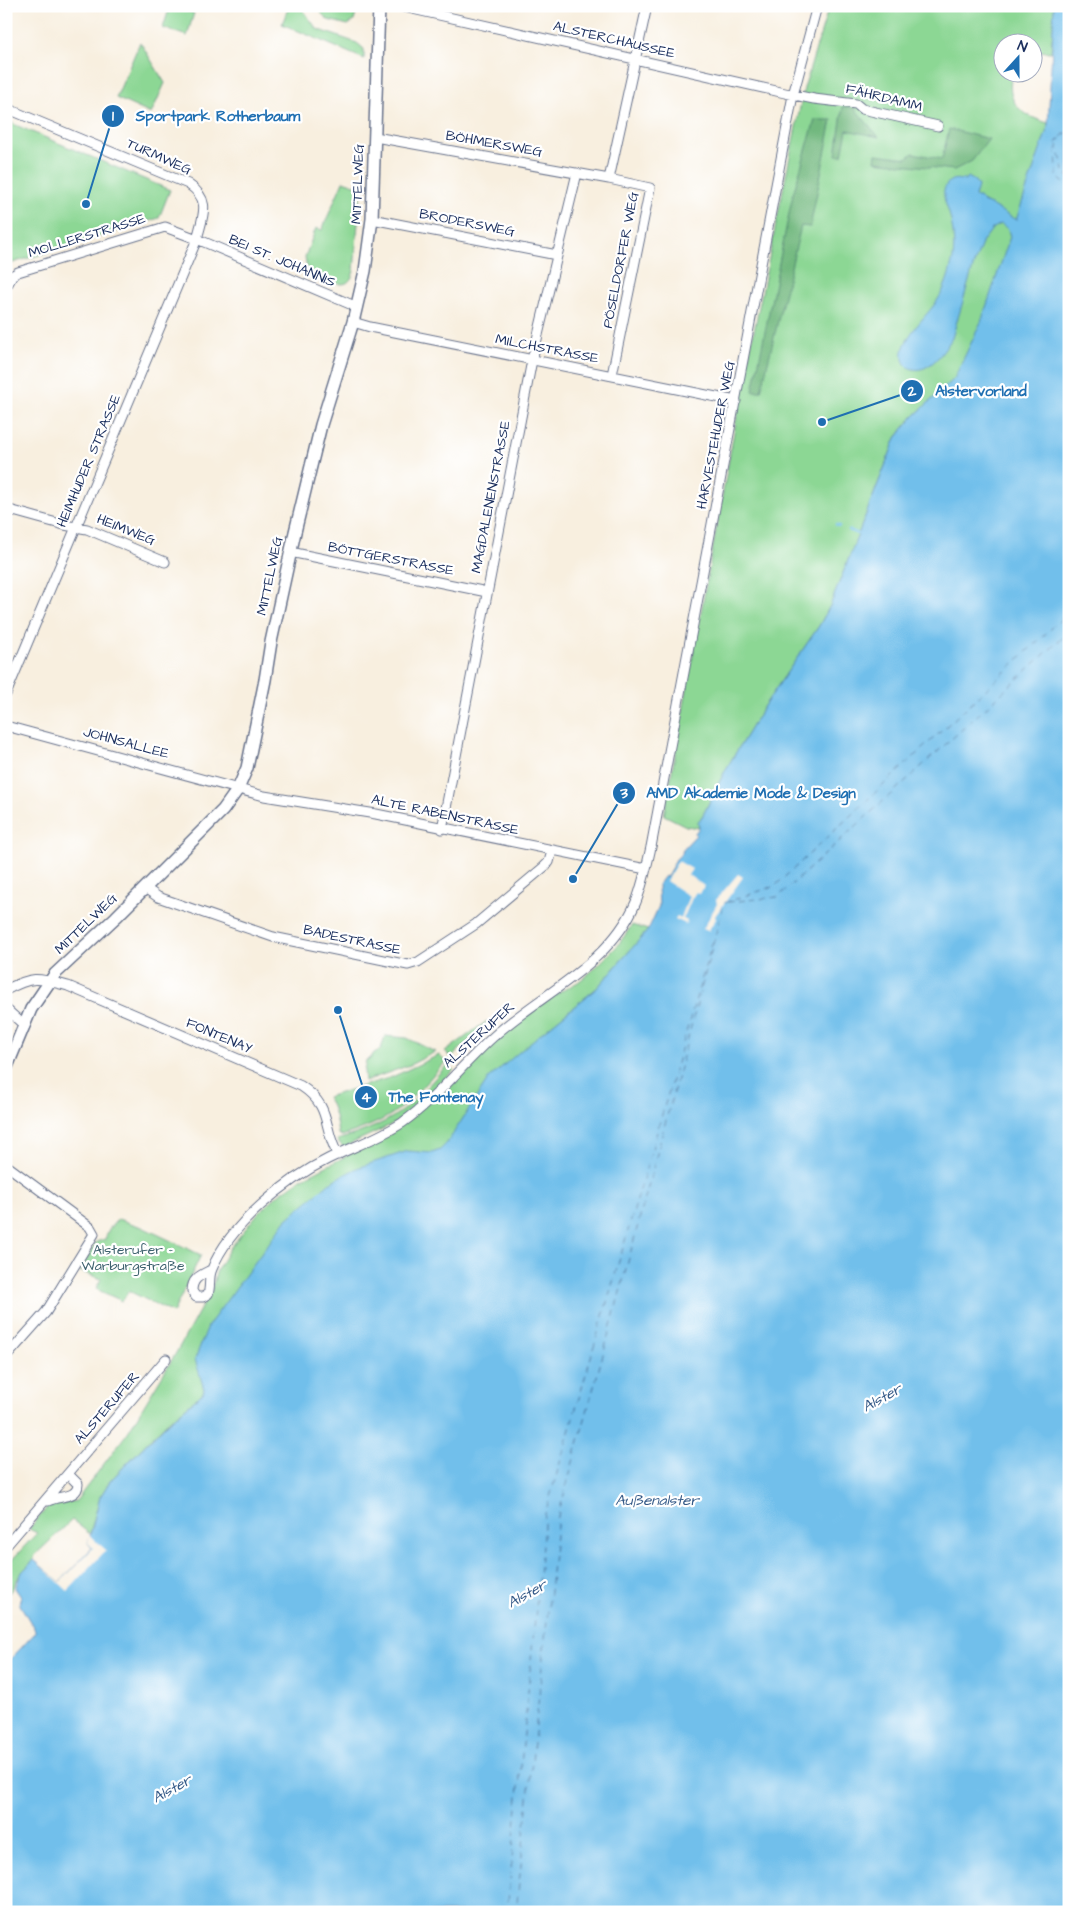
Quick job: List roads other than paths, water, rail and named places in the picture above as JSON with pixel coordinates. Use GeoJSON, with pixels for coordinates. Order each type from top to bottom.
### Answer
{"type":"FeatureCollection","features":[{"type":"Feature","properties":{"kind":"street","name":"MITTELWEG"},"geometry":{"type":"LineString","coordinates":[[6,1069],[31,1010],[50,981],[223,810],[238,789],[248,764],[290,552],[321,425],[353,322],[365,271],[372,219],[379,6]]}},
{"type":"Feature","properties":{"kind":"street","name":"ALSTERCHAUSSEE"},"geometry":{"type":"LineString","coordinates":[[399,6],[793,94]]}},
{"type":"Feature","properties":{"kind":"street","name":"PÖSELDORFER WEG"},"geometry":{"type":"LineString","coordinates":[[612,375],[650,188],[609,179],[647,6]]}},
{"type":"Feature","properties":{"kind":"street","name":"HARVESTEHUDER WEG"},"geometry":{"type":"LineString","coordinates":[[646,870],[793,94],[817,6]]}},
{"type":"Feature","properties":{"kind":"street","name":"FÄHRDAMM"},"geometry":{"type":"LineString","coordinates":[[793,94],[856,104],[862,109],[938,126]]}},
{"type":"Feature","properties":{"kind":"street","name":"TURMWEG"},"geometry":{"type":"LineString","coordinates":[[6,108],[141,164],[196,190],[202,196],[204,205],[197,239]]}},
{"type":"Feature","properties":{"kind":"street","name":"BÖHMERSWEG"},"geometry":{"type":"LineString","coordinates":[[375,137],[609,179]]}},
{"type":"Feature","properties":{"kind":"street","name":"MAGDALENENSTRASSE"},"geometry":{"type":"LineString","coordinates":[[442,829],[532,360],[577,173]]}},
{"type":"Feature","properties":{"kind":"street","name":"BRODERSWEG"},"geometry":{"type":"LineString","coordinates":[[372,219],[557,255]]}},
{"type":"Feature","properties":{"kind":"street","name":"MOLLERSTRASSE"},"geometry":{"type":"LineString","coordinates":[[6,287],[13,275],[161,228],[169,228],[197,239]]}},
{"type":"Feature","properties":{"kind":"street","name":"BEI ST. JOHANNIS"},"geometry":{"type":"LineString","coordinates":[[197,239],[357,307]]}},
{"type":"Feature","properties":{"kind":"street","name":"HEIMHUDER STRASSE"},"geometry":{"type":"LineString","coordinates":[[6,694],[197,239]]}},
{"type":"Feature","properties":{"kind":"street","name":"MILCHSTRASSE"},"geometry":{"type":"LineString","coordinates":[[353,322],[736,401]]}},
{"type":"Feature","properties":{"kind":"street","name":"HEIMWEG"},"geometry":{"type":"LineString","coordinates":[[6,509],[87,529],[165,562]]}},
{"type":"Feature","properties":{"kind":"street","name":"BÖTTGERSTRASSE"},"geometry":{"type":"LineString","coordinates":[[290,552],[487,592]]}},
{"type":"Feature","properties":{"kind":"street","name":"JOHNSALLEE"},"geometry":{"type":"LineString","coordinates":[[6,726],[238,789]]}},
{"type":"Feature","properties":{"kind":"street","name":"ALTE RABENSTRASSE"},"geometry":{"type":"LineString","coordinates":[[238,789],[264,796],[376,814],[646,870]]}},
{"type":"Feature","properties":{"kind":"street","name":"BADESTRASSE"},"geometry":{"type":"LineString","coordinates":[[145,888],[158,897],[272,936],[403,965],[413,964],[476,924],[544,867],[549,862],[552,851]]}},
{"type":"Feature","properties":{"kind":"street","name":"ALSTERUFER"},"geometry":{"type":"LineString","coordinates":[[211,1270],[240,1226],[263,1203],[297,1177],[389,1131],[412,1115],[494,1036],[593,961],[625,922],[636,902],[646,870]]}},
{"type":"Feature","properties":{"kind":"street","name":"FONTENAY"},"geometry":{"type":"LineString","coordinates":[[6,990],[27,979],[40,979],[68,986],[301,1086],[312,1094],[323,1109],[327,1117],[330,1140],[338,1155]]}},
{"type":"Feature","properties":{"kind":"street"},"geometry":{"type":"LineString","coordinates":[[6,1009],[25,1026]]}},
{"type":"Feature","properties":{"kind":"street"},"geometry":{"type":"LineString","coordinates":[[6,1164],[90,1227],[94,1234],[46,1312],[6,1357]]}},
{"type":"Feature","properties":{"kind":"street","name":"ALSTERUFER"},"geometry":{"type":"LineString","coordinates":[[6,1546],[166,1360]]}},
{"type":"Feature","properties":{"kind":"street"},"geometry":{"type":"LineString","coordinates":[[44,1503],[53,1498],[77,1492],[78,1484],[69,1475]]}},
{"type":"Feature","properties":{"kind":"water","name":"Außenalster"},"geometry":{"type":"Polygon","coordinates":[[[1054,6],[1069,6],[1069,1912],[6,1912],[6,1664],[35,1633],[19,1603],[21,1597],[15,1588],[22,1572],[34,1560],[60,1582],[92,1548],[88,1543],[100,1497],[110,1481],[166,1424],[203,1393],[204,1389],[195,1359],[208,1326],[286,1220],[329,1183],[357,1168],[408,1151],[432,1153],[440,1150],[447,1143],[489,1078],[597,988],[648,930],[659,906],[658,885],[665,876],[667,877],[676,859],[683,852],[682,850],[696,835],[695,833],[699,828],[698,822],[726,769],[762,709],[819,626],[830,606],[896,438],[913,417],[954,379],[981,322],[1010,237],[1008,229],[1001,224],[992,229],[983,241],[974,264],[952,338],[936,359],[925,368],[913,369],[904,363],[903,352],[905,344],[940,296],[952,264],[954,253],[953,235],[944,193],[947,184],[955,179],[965,180],[968,177],[975,181],[978,186],[975,197],[979,197],[983,202],[1016,220],[1048,127],[1054,6]]]}},
{"type":"Feature","properties":{"kind":"waterway"},"geometry":{"type":"LineString","coordinates":[[849,530],[858,534]]}},
{"type":"Feature","properties":{"kind":"place","name":"Sportpark Rotherbaum"},"geometry":{"type":"Point","coordinates":[86,204]}},
{"type":"Feature","properties":{"kind":"place","name":"Alstervorland"},"geometry":{"type":"Point","coordinates":[822,422]}},
{"type":"Feature","properties":{"kind":"place","name":"AMD Akademie Mode & Design"},"geometry":{"type":"Point","coordinates":[573,879]}},
{"type":"Feature","properties":{"kind":"place","name":"The Fontenay"},"geometry":{"type":"Point","coordinates":[338,1010]}},
{"type":"Feature","properties":{"kind":"park label","name":"Alsterufer - Warburgstraße"},"geometry":{"type":"Point","coordinates":[133,1258]}},
{"type":"Feature","properties":{"kind":"water label","name":"Alster"},"geometry":{"type":"Point","coordinates":[882,1398]}},
{"type":"Feature","properties":{"kind":"water label","name":"Alster"},"geometry":{"type":"Point","coordinates":[527,1594]}},
{"type":"Feature","properties":{"kind":"water label","name":"Alster"},"geometry":{"type":"Point","coordinates":[172,1789]}}]}
